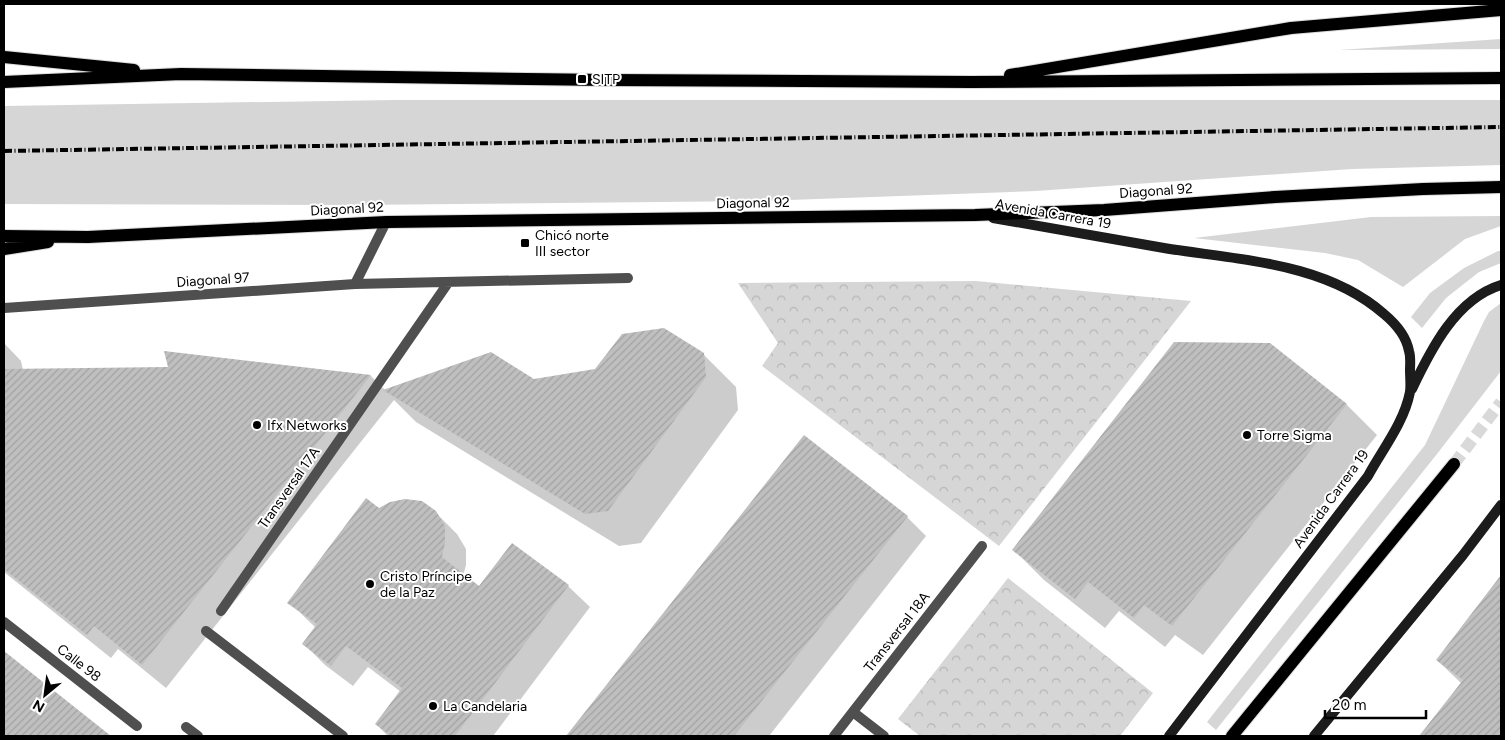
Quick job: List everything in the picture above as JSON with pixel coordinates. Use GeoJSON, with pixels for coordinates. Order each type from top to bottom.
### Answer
{"type":"FeatureCollection","features":[{"type":"Feature","properties":{"kind":"main road"},"geometry":{"type":"LineString","coordinates":[[971,82],[1291,28],[1501,10]]}},
{"type":"Feature","properties":{"kind":"main road"},"geometry":{"type":"LineString","coordinates":[[4,57],[181,74]]}},
{"type":"Feature","properties":{"kind":"main road"},"geometry":{"type":"LineString","coordinates":[[4,82],[181,74],[605,80],[971,82],[1501,78]]}},
{"type":"Feature","properties":{"kind":"main road","name":"Diagonal 92"},"geometry":{"type":"LineString","coordinates":[[4,236],[88,236],[386,222],[975,215],[1104,210],[1423,189],[1501,187]]}},
{"type":"Feature","properties":{"kind":"main road","name":"Avenida Carrera 19"},"geometry":{"type":"LineString","coordinates":[[975,215],[1282,266],[1313,275],[1344,287],[1371,303],[1400,330],[1410,351],[1410,392],[1404,412],[1368,476],[1169,736]]}},
{"type":"Feature","properties":{"kind":"main road"},"geometry":{"type":"LineString","coordinates":[[4,249],[88,236]]}},
{"type":"Feature","properties":{"kind":"main road"},"geometry":{"type":"LineString","coordinates":[[1410,392],[1426,359],[1446,328],[1468,304],[1488,289],[1501,285]]}},
{"type":"Feature","properties":{"kind":"main road"},"geometry":{"type":"LineString","coordinates":[[1232,736],[1454,464]]}},
{"type":"Feature","properties":{"kind":"main road"},"geometry":{"type":"LineString","coordinates":[[1314,736],[1457,562],[1501,505]]}},
{"type":"Feature","properties":{"kind":"street"},"geometry":{"type":"LineString","coordinates":[[355,284],[386,222]]}},
{"type":"Feature","properties":{"kind":"street","name":"Diagonal 97"},"geometry":{"type":"LineString","coordinates":[[4,308],[355,284],[628,278]]}},
{"type":"Feature","properties":{"kind":"street","name":"Transversal 17A"},"geometry":{"type":"LineString","coordinates":[[221,611],[448,282]]}},
{"type":"Feature","properties":{"kind":"street","name":"Transversal 18A"},"geometry":{"type":"LineString","coordinates":[[834,736],[982,546]]}},
{"type":"Feature","properties":{"kind":"street","name":"Calle 98"},"geometry":{"type":"LineString","coordinates":[[4,622],[137,726]]}},
{"type":"Feature","properties":{"kind":"street"},"geometry":{"type":"LineString","coordinates":[[206,631],[343,736]]}},
{"type":"Feature","properties":{"kind":"street"},"geometry":{"type":"LineString","coordinates":[[853,712],[884,736]]}},
{"type":"Feature","properties":{"kind":"street"},"geometry":{"type":"LineString","coordinates":[[186,727],[198,736]]}},
{"type":"Feature","properties":{"kind":"green space"},"geometry":{"type":"Polygon","coordinates":[[[1501,39],[1501,49],[1339,50],[1501,39]]]}},
{"type":"Feature","properties":{"kind":"green space"},"geometry":{"type":"Polygon","coordinates":[[[394,100],[1501,100],[1501,165],[1352,169],[1036,191],[761,201],[354,205],[4,204],[4,106],[394,100]]]}},
{"type":"Feature","properties":{"kind":"green space"},"geometry":{"type":"Polygon","coordinates":[[[1501,216],[1501,226],[1465,239],[1403,287],[1358,260],[1325,253],[1194,238],[1371,217],[1501,216]]]}},
{"type":"Feature","properties":{"kind":"green space"},"geometry":{"type":"Polygon","coordinates":[[[1501,251],[1501,263],[1479,272],[1446,298],[1422,328],[1411,317],[1430,293],[1464,268],[1501,251]]]}},
{"type":"Feature","properties":{"kind":"green space"},"geometry":{"type":"Polygon","coordinates":[[[976,281],[1191,301],[999,546],[762,366],[778,343],[738,283],[976,281]]]}},
{"type":"Feature","properties":{"kind":"green space"},"geometry":{"type":"Polygon","coordinates":[[[1501,303],[1501,371],[1216,730],[1207,722],[1425,445],[1484,321],[1489,312],[1501,303]]]}},
{"type":"Feature","properties":{"kind":"green space"},"geometry":{"type":"Polygon","coordinates":[[[1008,578],[1153,693],[1120,736],[920,736],[898,719],[1008,578]]]}},
{"type":"Feature","properties":{"kind":"building"},"geometry":{"type":"Polygon","coordinates":[[[664,328],[704,353],[706,377],[608,511],[585,514],[383,390],[491,352],[534,379],[595,369],[622,334],[664,328]]]}},
{"type":"Feature","properties":{"kind":"building"},"geometry":{"type":"Polygon","coordinates":[[[1174,342],[1270,343],[1347,404],[1172,626],[1144,605],[1134,618],[1088,582],[1075,599],[1012,550],[1174,342]]]}},
{"type":"Feature","properties":{"kind":"building"},"geometry":{"type":"Polygon","coordinates":[[[164,351],[371,375],[142,665],[94,626],[87,635],[4,569],[4,369],[168,367],[164,351]]]}},
{"type":"Feature","properties":{"kind":"building"},"geometry":{"type":"Polygon","coordinates":[[[804,435],[908,516],[734,736],[566,736],[804,435]]]}},
{"type":"Feature","properties":{"kind":"building"},"geometry":{"type":"Polygon","coordinates":[[[366,498],[379,508],[390,502],[405,499],[422,501],[436,511],[445,526],[445,543],[442,557],[479,586],[512,543],[569,585],[455,736],[391,736],[375,724],[402,688],[346,646],[331,666],[302,644],[317,624],[287,603],[366,498]]]}},
{"type":"Feature","properties":{"kind":"building"},"geometry":{"type":"Polygon","coordinates":[[[1501,575],[1501,736],[1419,736],[1463,680],[1436,660],[1501,575]]]}},
{"type":"Feature","properties":{"kind":"building"},"geometry":{"type":"Polygon","coordinates":[[[4,651],[111,736],[4,736],[4,651]]]}},
{"type":"Feature","properties":{"kind":"tunnel"},"geometry":{"type":"LineString","coordinates":[[1454,464],[1501,402]]}},
{"type":"Feature","properties":{"kind":"railway"},"geometry":{"type":"LineString","coordinates":[[4,151],[1501,127]]}},
{"type":"Feature","properties":{"kind":"place","name":"SITP"},"geometry":{"type":"Point","coordinates":[582,79]}},
{"type":"Feature","properties":{"kind":"place","name":"Chicó norte III sector"},"geometry":{"type":"Point","coordinates":[525,243]}},
{"type":"Feature","properties":{"kind":"place","name":"Ifx Networks"},"geometry":{"type":"Point","coordinates":[257,425]}},
{"type":"Feature","properties":{"kind":"place","name":"Torre Sigma"},"geometry":{"type":"Point","coordinates":[1247,435]}},
{"type":"Feature","properties":{"kind":"place","name":"Cristo Príncipe de la Paz"},"geometry":{"type":"Point","coordinates":[370,584]}},
{"type":"Feature","properties":{"kind":"place","name":"La Candelaria"},"geometry":{"type":"Point","coordinates":[433,706]}}]}
